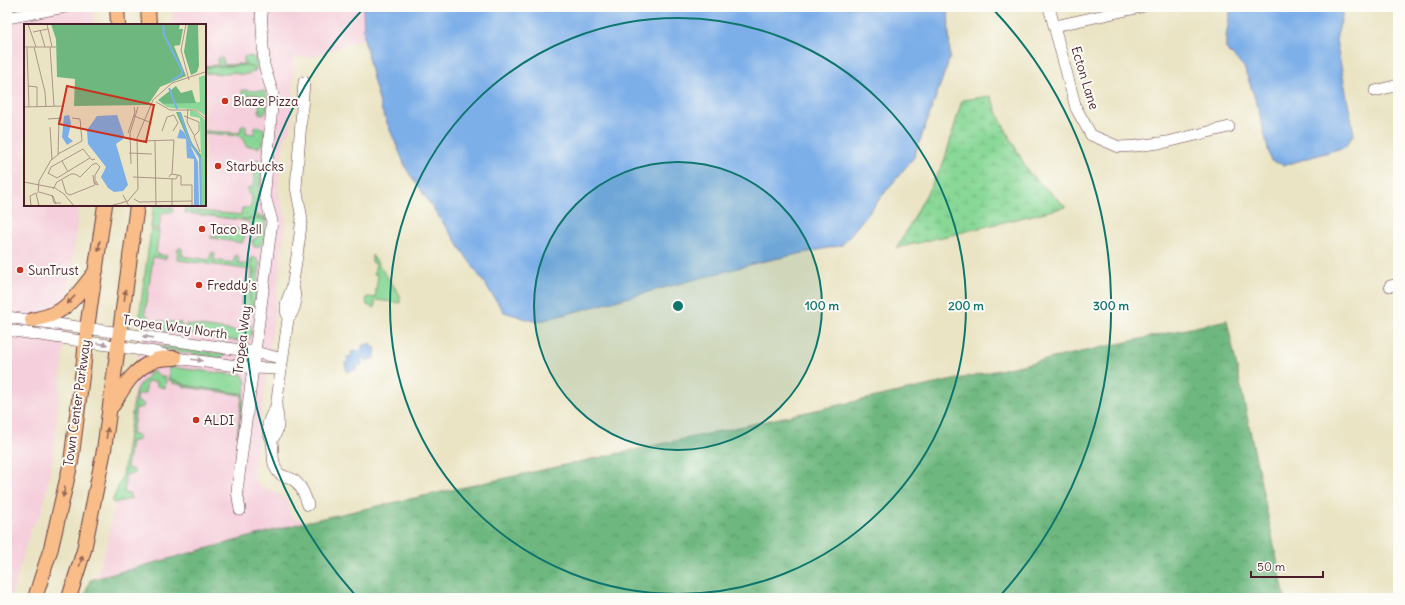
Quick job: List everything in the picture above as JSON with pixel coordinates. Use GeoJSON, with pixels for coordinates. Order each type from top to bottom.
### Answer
{"type":"FeatureCollection","features":[{"type":"Feature","properties":{"kind":"main road"},"geometry":{"type":"LineString","coordinates":[[117,7],[118,24]]}},
{"type":"Feature","properties":{"kind":"main road"},"geometry":{"type":"LineString","coordinates":[[148,7],[149,24]]}},
{"type":"Feature","properties":{"kind":"main road","name":"Town Center Parkway"},"geometry":{"type":"LineString","coordinates":[[35,598],[51,548],[71,462],[87,328],[105,206]]}},
{"type":"Feature","properties":{"kind":"main road"},"geometry":{"type":"LineString","coordinates":[[69,598],[86,544],[104,450],[137,206]]}},
{"type":"Feature","properties":{"kind":"main road"},"geometry":{"type":"LineString","coordinates":[[32,320],[60,311],[96,271]]}},
{"type":"Feature","properties":{"kind":"main road"},"geometry":{"type":"LineString","coordinates":[[110,411],[133,374],[157,359],[175,358]]}},
{"type":"Feature","properties":{"kind":"street"},"geometry":{"type":"LineString","coordinates":[[7,18],[65,7]]}},
{"type":"Feature","properties":{"kind":"street","name":"Tropea Way"},"geometry":{"type":"LineString","coordinates":[[240,510],[237,491],[272,221],[265,196],[265,190],[273,94],[264,65],[261,7]]}},
{"type":"Feature","properties":{"kind":"street","name":"Ecton Lane"},"geometry":{"type":"LineString","coordinates":[[1049,7],[1076,108],[1092,135],[1119,147],[1167,142],[1229,127]]}},
{"type":"Feature","properties":{"kind":"street"},"geometry":{"type":"LineString","coordinates":[[1054,26],[1141,7]]}},
{"type":"Feature","properties":{"kind":"street"},"geometry":{"type":"LineString","coordinates":[[304,82],[296,187],[301,224],[293,285],[296,300],[294,310],[288,318],[276,407],[279,419],[278,433],[272,440],[272,452],[277,471],[280,475],[291,479],[298,484],[308,505]]}},
{"type":"Feature","properties":{"kind":"street"},"geometry":{"type":"LineString","coordinates":[[1375,91],[1398,85]]}},
{"type":"Feature","properties":{"kind":"street","name":"Tropea Way North"},"geometry":{"type":"LineString","coordinates":[[7,317],[87,328],[175,358],[253,368],[282,364]]}},
{"type":"Feature","properties":{"kind":"street","name":"Tropea Way North"},"geometry":{"type":"LineString","coordinates":[[7,330],[86,342],[119,340],[255,352],[265,355],[282,364]]}},
{"type":"Feature","properties":{"kind":"shaded area"},"geometry":{"type":"Polygon","coordinates":[[[7,7],[93,7],[95,24],[24,24],[24,206],[79,206],[53,457],[42,512],[31,529],[11,598],[7,598],[7,7]]]}},
{"type":"Feature","properties":{"kind":"shaded area"},"geometry":{"type":"Polygon","coordinates":[[[172,7],[363,7],[364,38],[311,57],[295,57],[291,131],[285,134],[278,192],[286,219],[253,472],[256,483],[287,499],[291,517],[305,522],[96,578],[107,545],[115,500],[123,482],[143,313],[159,206],[206,206],[206,24],[172,24],[172,7]]]}},
{"type":"Feature","properties":{"kind":"green space"},"geometry":{"type":"Polygon","coordinates":[[[245,56],[255,57],[257,62],[256,70],[248,65],[206,67],[218,65],[218,59],[221,57],[224,65],[244,64],[245,56]]]}},
{"type":"Feature","properties":{"kind":"green space"},"geometry":{"type":"Polygon","coordinates":[[[248,65],[256,70],[245,74],[233,72],[228,74],[206,73],[206,67],[248,65]]]}},
{"type":"Feature","properties":{"kind":"green space"},"geometry":{"type":"Polygon","coordinates":[[[242,90],[265,91],[267,103],[264,115],[259,114],[260,95],[250,94],[248,96],[244,96],[244,94],[242,94],[242,90]]]}},
{"type":"Feature","properties":{"kind":"green space"},"geometry":{"type":"Polygon","coordinates":[[[991,96],[1000,119],[1029,173],[1066,207],[897,248],[944,162],[962,100],[991,96]]]}},
{"type":"Feature","properties":{"kind":"green space"},"geometry":{"type":"Polygon","coordinates":[[[245,125],[246,133],[254,134],[255,127],[257,126],[264,129],[265,133],[263,144],[259,147],[246,146],[241,136],[206,133],[206,131],[240,133],[241,127],[245,125]]]}},
{"type":"Feature","properties":{"kind":"green space"},"geometry":{"type":"Polygon","coordinates":[[[257,159],[262,165],[259,192],[260,198],[257,199],[255,216],[265,216],[266,219],[242,220],[185,213],[185,206],[190,206],[190,210],[241,215],[242,208],[251,207],[252,195],[248,194],[248,188],[252,188],[257,159]]]}},
{"type":"Feature","properties":{"kind":"green space"},"geometry":{"type":"Polygon","coordinates":[[[154,206],[173,208],[173,212],[165,212],[161,215],[159,229],[151,228],[154,206]]]}},
{"type":"Feature","properties":{"kind":"green space"},"geometry":{"type":"Polygon","coordinates":[[[266,219],[264,241],[260,246],[254,247],[252,240],[258,236],[251,224],[242,220],[266,219]]]}},
{"type":"Feature","properties":{"kind":"green space"},"geometry":{"type":"Polygon","coordinates":[[[220,225],[243,230],[246,233],[242,243],[211,238],[211,236],[218,237],[220,225]]]}},
{"type":"Feature","properties":{"kind":"green space"},"geometry":{"type":"Polygon","coordinates":[[[151,230],[159,231],[156,254],[167,256],[165,259],[153,257],[145,313],[153,321],[181,323],[183,326],[182,333],[155,329],[141,321],[140,310],[151,230]]]}},
{"type":"Feature","properties":{"kind":"green space"},"geometry":{"type":"Polygon","coordinates":[[[180,247],[182,249],[182,256],[209,260],[212,252],[215,254],[214,260],[233,263],[235,256],[237,255],[239,258],[238,263],[249,265],[250,260],[252,260],[252,267],[255,268],[250,295],[251,310],[244,310],[241,304],[245,282],[251,283],[252,270],[178,260],[178,249],[180,247]]]}},
{"type":"Feature","properties":{"kind":"green space"},"geometry":{"type":"Polygon","coordinates":[[[372,255],[400,295],[400,303],[376,300],[374,308],[367,305],[366,298],[375,298],[378,275],[374,274],[376,264],[372,262],[372,255]]]}},
{"type":"Feature","properties":{"kind":"green space"},"geometry":{"type":"Polygon","coordinates":[[[253,257],[257,259],[260,264],[255,304],[251,310],[250,295],[255,268],[251,267],[252,261],[250,260],[253,257]]]}},
{"type":"Feature","properties":{"kind":"green space"},"geometry":{"type":"Polygon","coordinates":[[[1227,320],[1285,598],[84,598],[90,580],[305,522],[1227,320]]]}},
{"type":"Feature","properties":{"kind":"green space"},"geometry":{"type":"Polygon","coordinates":[[[249,323],[251,325],[252,334],[245,343],[243,339],[239,341],[184,333],[186,324],[238,332],[249,323]]]}},
{"type":"Feature","properties":{"kind":"green space"},"geometry":{"type":"Polygon","coordinates":[[[137,344],[225,355],[222,358],[146,347],[137,344]]]}},
{"type":"Feature","properties":{"kind":"green space"},"geometry":{"type":"Polygon","coordinates":[[[169,367],[237,375],[242,374],[246,382],[244,394],[188,386],[169,378],[169,367]]]}},
{"type":"Feature","properties":{"kind":"green space"},"geometry":{"type":"Polygon","coordinates":[[[155,371],[158,375],[166,378],[165,388],[157,386],[157,382],[147,381],[145,394],[137,394],[136,401],[144,404],[142,408],[136,408],[132,434],[138,436],[139,438],[137,441],[131,441],[127,468],[134,470],[134,474],[126,474],[124,493],[130,494],[131,499],[114,503],[112,502],[123,475],[135,394],[137,388],[148,376],[148,374],[155,371]]]}},
{"type":"Feature","properties":{"kind":"green space"},"geometry":{"type":"Polygon","coordinates":[[[169,378],[188,386],[244,394],[237,437],[242,395],[184,387],[184,385],[172,383],[172,381],[168,380],[169,378]]]}},
{"type":"Feature","properties":{"kind":"water"},"geometry":{"type":"Polygon","coordinates":[[[363,7],[948,7],[950,58],[914,157],[842,245],[760,262],[537,322],[504,312],[407,170],[382,111],[372,75],[364,38],[363,7]]]}},
{"type":"Feature","properties":{"kind":"water"},"geometry":{"type":"Polygon","coordinates":[[[1231,7],[1341,7],[1342,16],[1336,40],[1354,134],[1345,147],[1285,165],[1271,161],[1258,107],[1244,67],[1226,49],[1226,37],[1231,7]]]}},
{"type":"Feature","properties":{"kind":"water"},"geometry":{"type":"Polygon","coordinates":[[[371,343],[372,348],[375,347],[375,358],[365,361],[364,358],[361,358],[362,365],[357,366],[357,369],[347,372],[345,363],[348,362],[347,357],[352,356],[351,352],[362,350],[362,346],[371,343]]]}},
{"type":"Feature","properties":{"kind":"place","name":"Blaze Pizza"},"geometry":{"type":"Point","coordinates":[225,101]}},
{"type":"Feature","properties":{"kind":"place","name":"Starbucks"},"geometry":{"type":"Point","coordinates":[218,166]}},
{"type":"Feature","properties":{"kind":"place","name":"Taco Bell"},"geometry":{"type":"Point","coordinates":[202,229]}},
{"type":"Feature","properties":{"kind":"place","name":"SunTrust"},"geometry":{"type":"Point","coordinates":[20,270]}},
{"type":"Feature","properties":{"kind":"place","name":"Freddy's"},"geometry":{"type":"Point","coordinates":[199,285]}},
{"type":"Feature","properties":{"kind":"place","name":"ALDI"},"geometry":{"type":"Point","coordinates":[196,420]}}]}
